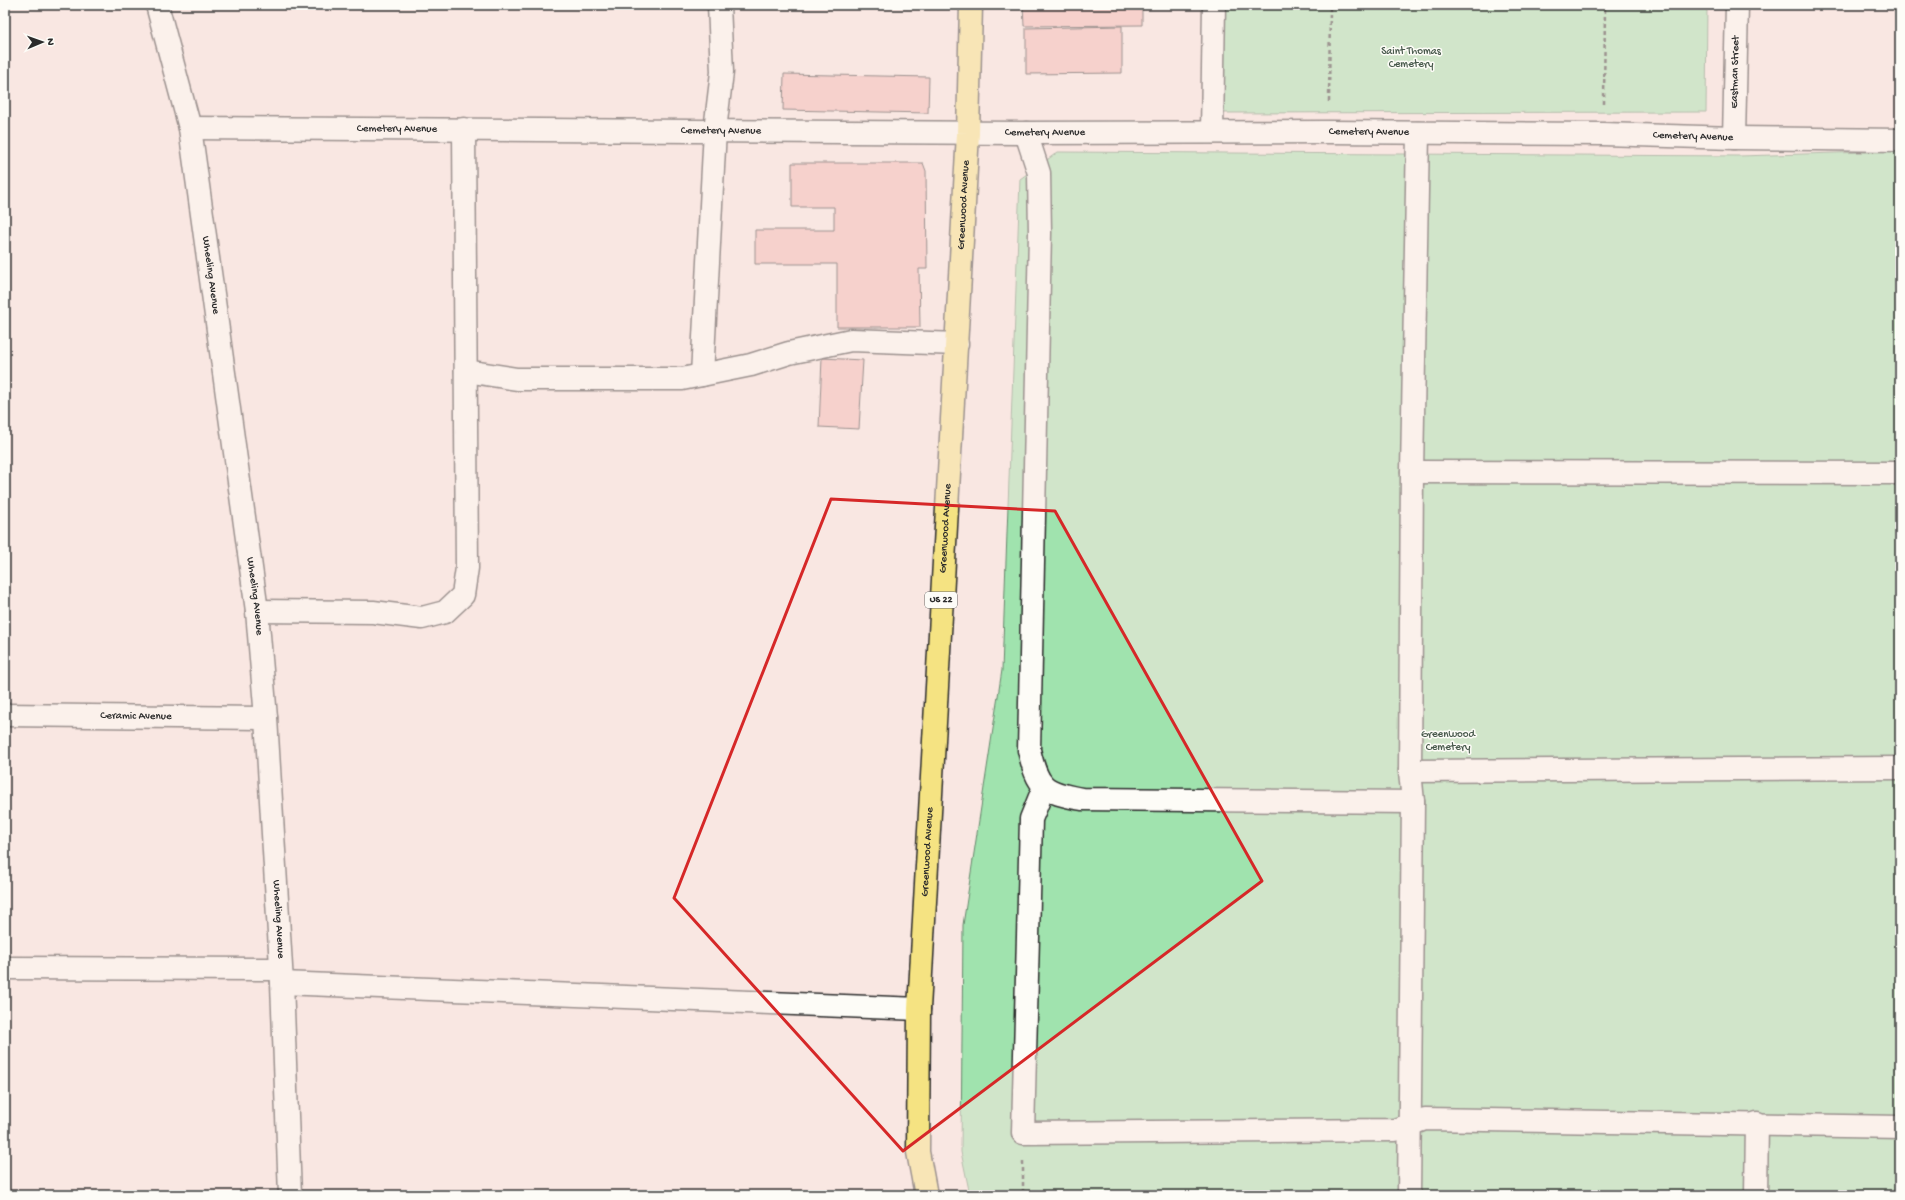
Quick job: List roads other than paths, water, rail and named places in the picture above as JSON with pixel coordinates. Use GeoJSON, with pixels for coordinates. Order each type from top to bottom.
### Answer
{"type":"FeatureCollection","features":[{"type":"Feature","properties":{"kind":"main road","name":"Greenwood Avenue"},"geometry":{"type":"LineString","coordinates":[[926,1195],[918,1152],[919,1008],[968,133],[971,5]]}},
{"type":"Feature","properties":{"kind":"street","name":"Wheeling Avenue"},"geometry":{"type":"LineString","coordinates":[[157,5],[190,128],[257,611],[266,718],[281,976],[290,1195]]}},
{"type":"Feature","properties":{"kind":"street"},"geometry":{"type":"LineString","coordinates":[[702,375],[715,130],[722,72],[718,5]]}},
{"type":"Feature","properties":{"kind":"street"},"geometry":{"type":"LineString","coordinates":[[1212,132],[1214,5]]}},
{"type":"Feature","properties":{"kind":"street","name":"Eastman Street"},"geometry":{"type":"LineString","coordinates":[[1734,138],[1737,5]]}},
{"type":"Feature","properties":{"kind":"street","name":"Cemetery Avenue"},"geometry":{"type":"LineString","coordinates":[[190,128],[715,130],[968,133],[1329,132],[1603,134],[1734,138],[1900,140]]}},
{"type":"Feature","properties":{"kind":"street"},"geometry":{"type":"LineString","coordinates":[[257,611],[373,612],[422,618],[445,612],[463,596],[467,568],[464,129]]}},
{"type":"Feature","properties":{"kind":"street"},"geometry":{"type":"LineString","coordinates":[[1026,133],[1039,174],[1040,234],[1029,750],[1035,775],[1044,788],[1064,796],[1082,799],[1413,802]]}},
{"type":"Feature","properties":{"kind":"street"},"geometry":{"type":"LineString","coordinates":[[1409,1195],[1413,802],[1410,771],[1412,472],[1418,133]]}},
{"type":"Feature","properties":{"kind":"street"},"geometry":{"type":"LineString","coordinates":[[466,371],[517,379],[682,379],[751,365],[789,353],[851,340],[957,344]]}},
{"type":"Feature","properties":{"kind":"street"},"geometry":{"type":"LineString","coordinates":[[1412,472],[1900,473]]}},
{"type":"Feature","properties":{"kind":"street","name":"Ceramic Avenue"},"geometry":{"type":"LineString","coordinates":[[5,715],[266,718]]}},
{"type":"Feature","properties":{"kind":"street"},"geometry":{"type":"LineString","coordinates":[[1410,771],[1900,768]]}},
{"type":"Feature","properties":{"kind":"street"},"geometry":{"type":"LineString","coordinates":[[1044,788],[1030,820],[1023,1133],[1395,1130],[1425,1120],[1757,1123],[1900,1127]]}},
{"type":"Feature","properties":{"kind":"street"},"geometry":{"type":"LineString","coordinates":[[5,968],[281,976],[919,1008]]}},
{"type":"Feature","properties":{"kind":"street"},"geometry":{"type":"LineString","coordinates":[[1756,1195],[1757,1123]]}},
{"type":"Feature","properties":{"kind":"park label","name":"Saint Thomas Cemetery"},"geometry":{"type":"Point","coordinates":[1411,58]}},
{"type":"Feature","properties":{"kind":"park label","name":"Greenwood Cemetery"},"geometry":{"type":"Point","coordinates":[1448,741]}}]}
